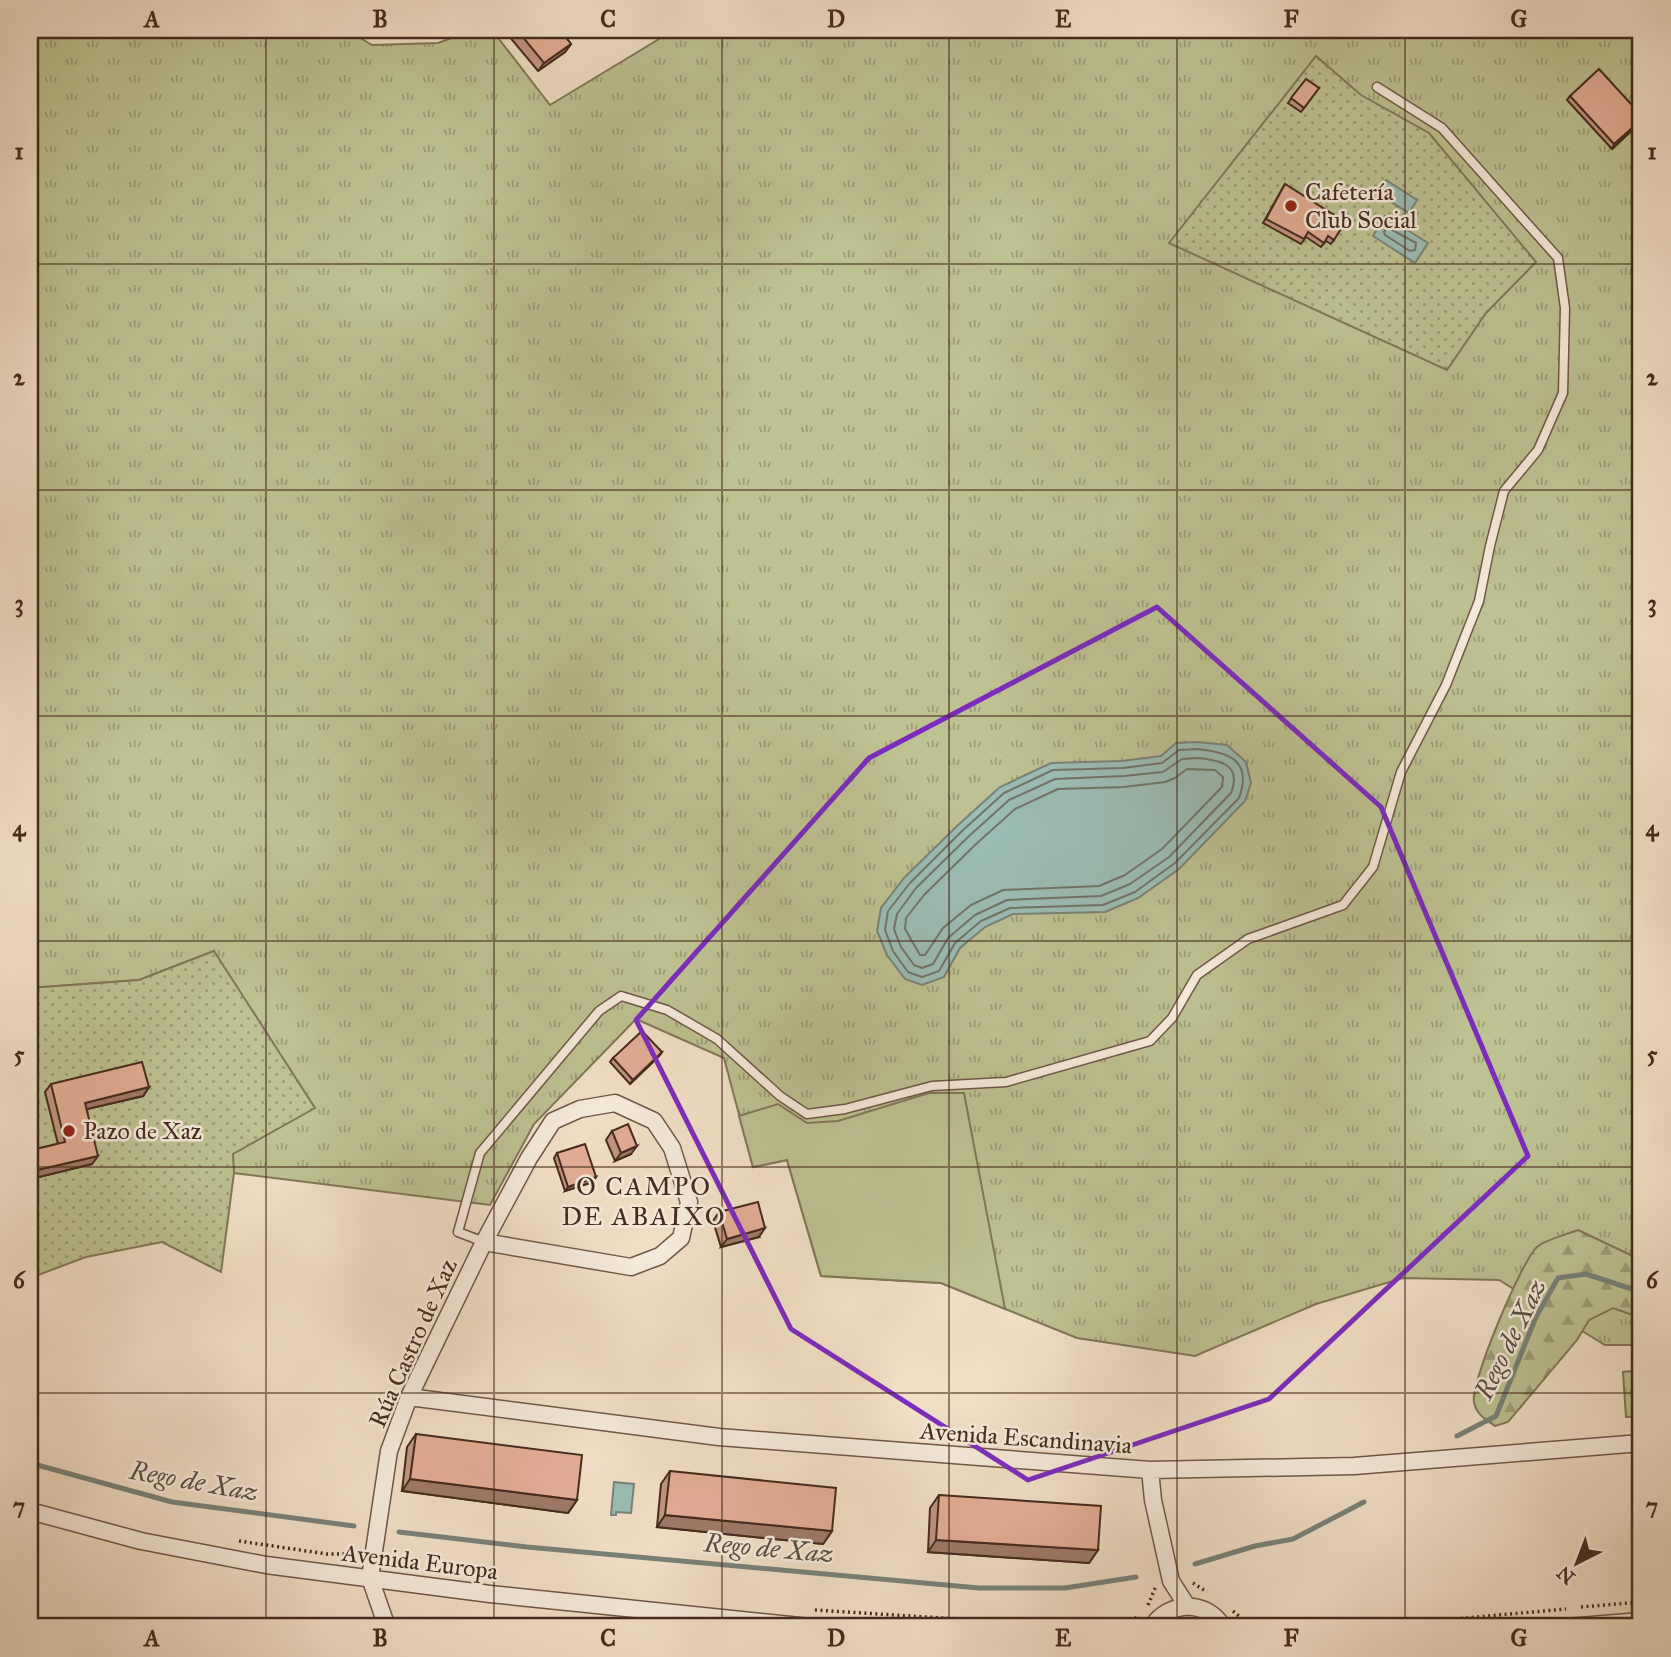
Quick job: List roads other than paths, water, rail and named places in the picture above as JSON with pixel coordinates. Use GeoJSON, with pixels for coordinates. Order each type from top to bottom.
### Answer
{"type":"FeatureCollection","features":[{"type":"Feature","properties":{"kind":"street","name":"Rúa Castro de Xaz"},"geometry":{"type":"LineString","coordinates":[[387,1627],[370,1578],[389,1451],[409,1397],[484,1242],[529,1158],[553,1121],[580,1109],[615,1104],[654,1121],[672,1148],[689,1202],[681,1238],[660,1256],[631,1267],[484,1242]]}},
{"type":"Feature","properties":{"kind":"street","name":"Avenida Escandinavia"},"geometry":{"type":"LineString","coordinates":[[409,1397],[719,1437],[1150,1470],[1354,1466],[1641,1443]]}},
{"type":"Feature","properties":{"kind":"street"},"geometry":{"type":"LineString","coordinates":[[1150,1470],[1167,1612]]}},
{"type":"Feature","properties":{"kind":"street","name":"Avenida Europa"},"geometry":{"type":"LineString","coordinates":[[30,1511],[141,1541],[266,1565],[490,1594],[810,1627]]}},
{"type":"Feature","properties":{"kind":"street"},"geometry":{"type":"LineString","coordinates":[[1164,1580],[1187,1606]]}},
{"type":"Feature","properties":{"kind":"street"},"geometry":{"type":"LineString","coordinates":[[1152,1627],[1161,1615],[1187,1606],[1202,1608],[1223,1627]]}},
{"type":"Feature","properties":{"kind":"street"},"geometry":{"type":"LineString","coordinates":[[1567,1627],[1641,1621]]}},
{"type":"Feature","properties":{"kind":"lane"},"geometry":{"type":"LineString","coordinates":[[484,1242],[458,1233],[480,1153],[599,1011],[621,996],[667,1010],[717,1039],[780,1096],[807,1114],[845,1109],[932,1086],[1006,1082],[1150,1041],[1172,1018],[1197,975],[1248,939],[1343,905],[1373,867],[1401,772],[1446,685],[1479,601],[1504,491],[1538,450],[1563,393],[1565,309],[1558,258],[1442,128],[1377,87]]}},
{"type":"Feature","properties":{"kind":"water"},"geometry":{"type":"Polygon","coordinates":[[[1386,180],[1417,200],[1409,213],[1377,193],[1386,180]]]}},
{"type":"Feature","properties":{"kind":"water"},"geometry":{"type":"Polygon","coordinates":[[[1385,216],[1428,243],[1415,263],[1373,236],[1385,216]]]}},
{"type":"Feature","properties":{"kind":"water"},"geometry":{"type":"Polygon","coordinates":[[[1176,743],[1227,745],[1246,762],[1251,783],[1245,801],[1179,869],[1138,898],[1105,912],[1013,914],[985,927],[960,948],[944,977],[922,985],[905,979],[887,955],[877,931],[881,908],[904,878],[1000,787],[1051,763],[1122,761],[1161,756],[1176,743]]]}},
{"type":"Feature","properties":{"kind":"water"},"geometry":{"type":"Polygon","coordinates":[[[614,1482],[634,1484],[631,1513],[616,1512],[616,1515],[611,1515],[614,1482]]]}},
{"type":"Feature","properties":{"kind":"waterway","name":"Rego de Xaz"},"geometry":{"type":"LineString","coordinates":[[1457,1436],[1496,1416],[1536,1317],[1558,1278],[1586,1274],[1641,1292]]}},
{"type":"Feature","properties":{"kind":"waterway","name":"Rego de Xaz"},"geometry":{"type":"LineString","coordinates":[[30,1463],[172,1502],[354,1526]]}},
{"type":"Feature","properties":{"kind":"waterway","name":"Rego de Xaz"},"geometry":{"type":"LineString","coordinates":[[1195,1564],[1255,1546],[1293,1539],[1364,1502]]}},
{"type":"Feature","properties":{"kind":"waterway","name":"Rego de Xaz"},"geometry":{"type":"LineString","coordinates":[[399,1532],[527,1547],[979,1588],[1065,1588],[1136,1577]]}},
{"type":"Feature","properties":{"kind":"place","name":"Cafetería Club Social"},"geometry":{"type":"Point","coordinates":[1291,206]}},
{"type":"Feature","properties":{"kind":"place","name":"Pazo de Xaz"},"geometry":{"type":"Point","coordinates":[69,1131]}},
{"type":"Feature","properties":{"kind":"district","name":"O CAMPO DE ABAIXO"},"geometry":{"type":"Point","coordinates":[644,1201]}}]}
